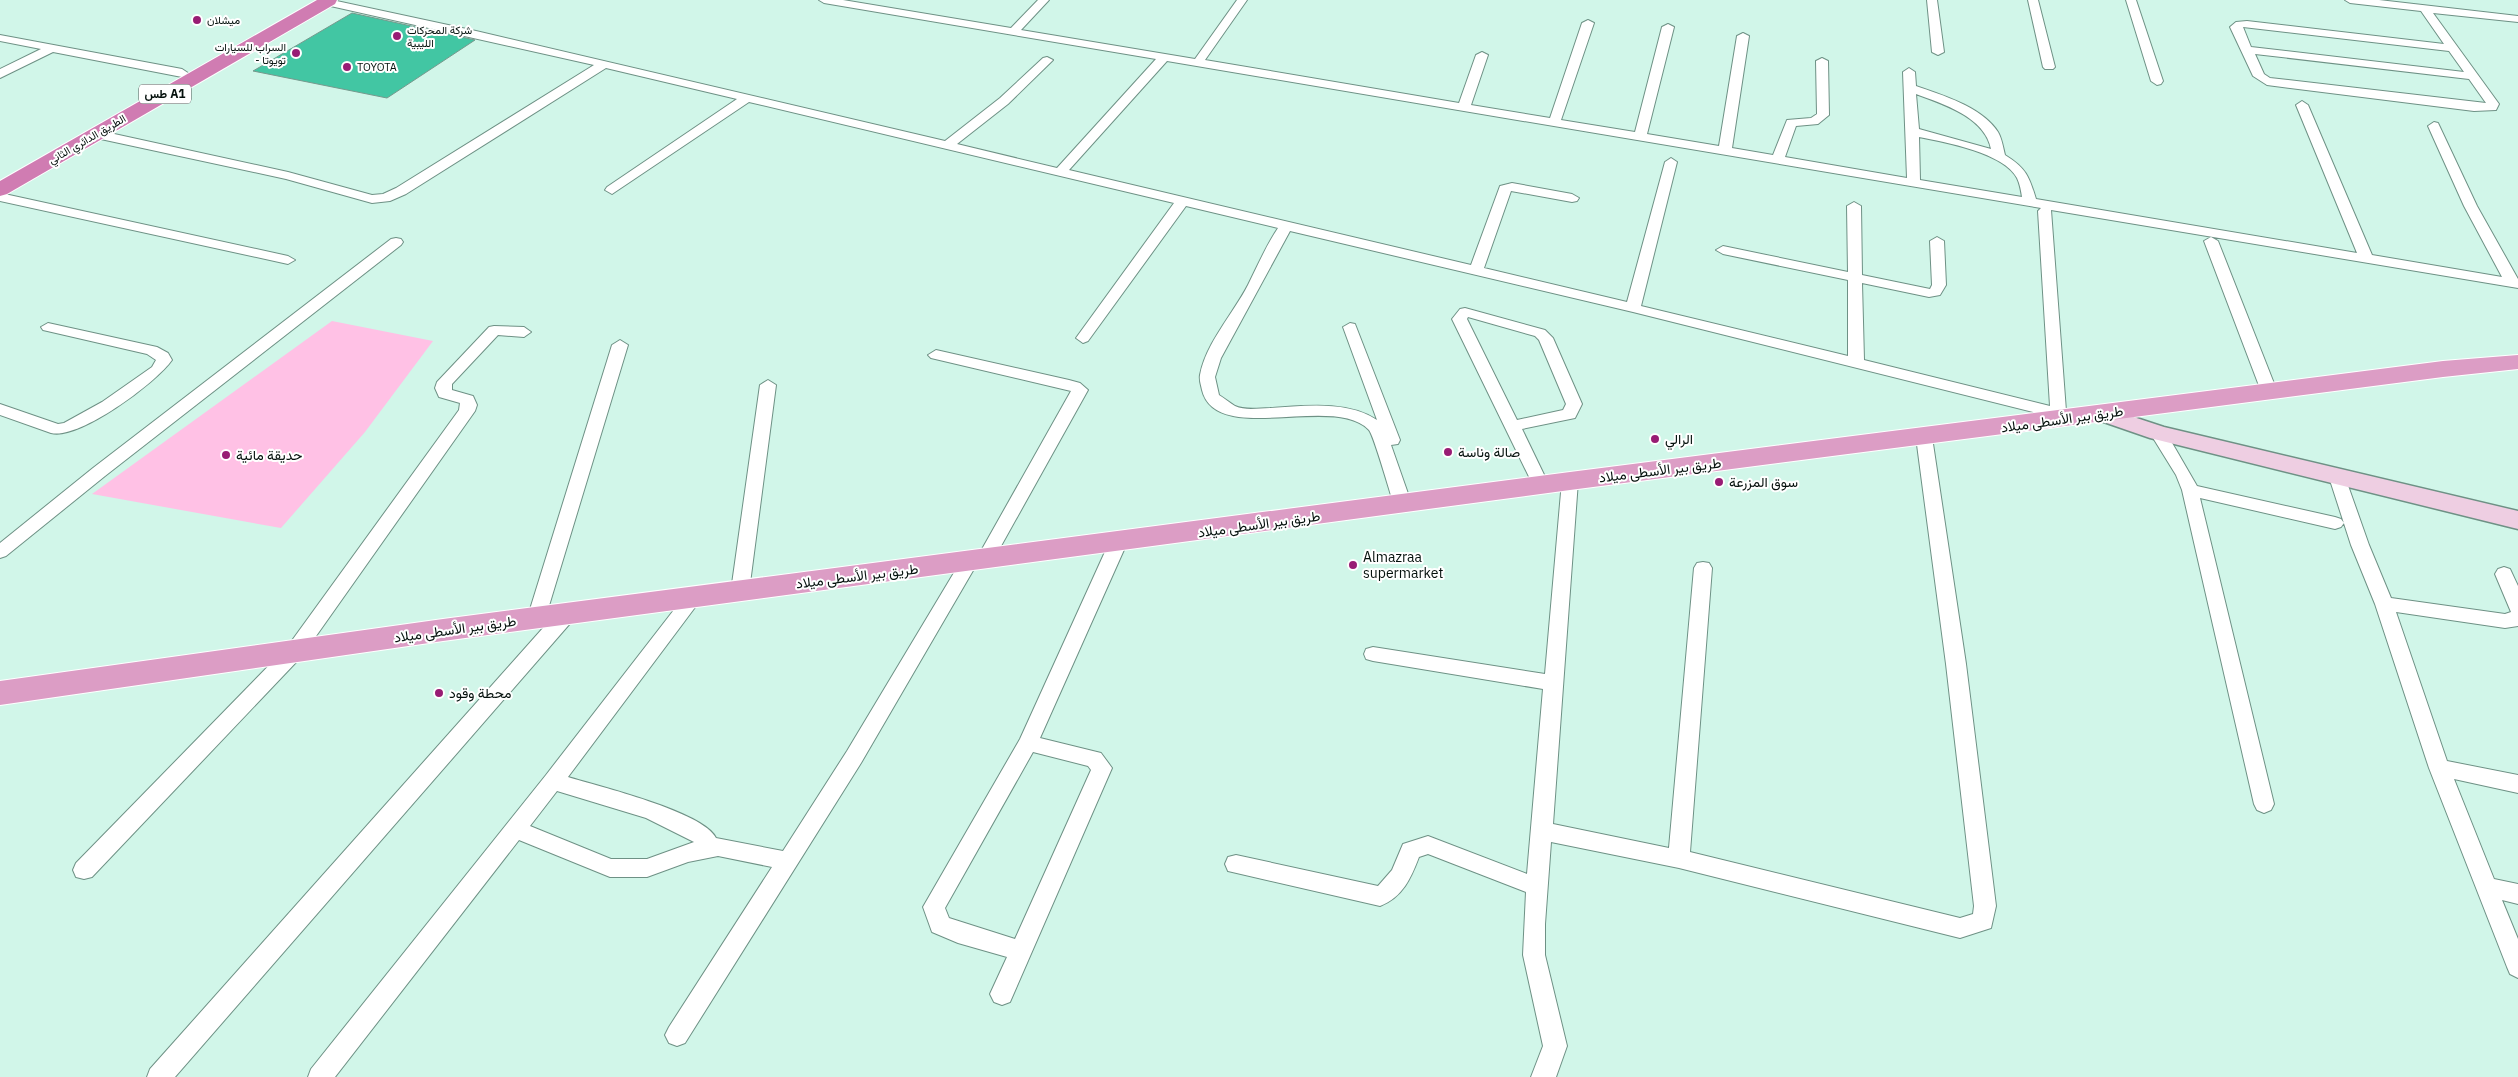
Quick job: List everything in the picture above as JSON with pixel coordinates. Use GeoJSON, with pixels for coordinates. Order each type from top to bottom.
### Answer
{"type":"FeatureCollection","features":[{"type":"Feature","properties":{"kind":"highway","name":"الطريق الدائري الثاني"},"geometry":{"type":"LineString","coordinates":[[0,176],[182,73],[323,1]]}},
{"type":"Feature","properties":{"kind":"highway","name":"الطريق الدائري الثاني"},"geometry":{"type":"LineString","coordinates":[[0,190],[323,1]]}},
{"type":"Feature","properties":{"kind":"main road","name":"طريق بير الأسطى ميلاد"},"geometry":{"type":"LineString","coordinates":[[0,693],[566,614],[1118,543],[1570,481],[1924,437],[2063,416],[2103,414],[2269,391],[2518,362]]}},
{"type":"Feature","properties":{"kind":"main road"},"geometry":{"type":"LineString","coordinates":[[2103,414],[2158,432],[2518,520]]}},
{"type":"Feature","properties":{"kind":"street"},"geometry":{"type":"LineString","coordinates":[[824,0],[2516,284]]}},
{"type":"Feature","properties":{"kind":"street"},"geometry":{"type":"LineString","coordinates":[[1013,32],[1044,0]]}},
{"type":"Feature","properties":{"kind":"street"},"geometry":{"type":"LineString","coordinates":[[1198,62],[1242,0]]}},
{"type":"Feature","properties":{"kind":"street"},"geometry":{"type":"LineString","coordinates":[[1932,0],[1938,52]]}},
{"type":"Feature","properties":{"kind":"street"},"geometry":{"type":"LineString","coordinates":[[2033,0],[2050,67]]}},
{"type":"Feature","properties":{"kind":"street"},"geometry":{"type":"LineString","coordinates":[[2131,0],[2157,81]]}},
{"type":"Feature","properties":{"kind":"street"},"geometry":{"type":"LineString","coordinates":[[2350,0],[2518,19]]}},
{"type":"Feature","properties":{"kind":"street"},"geometry":{"type":"LineString","coordinates":[[323,1],[603,65],[1633,308],[1856,362],[2063,416],[2045,211]]}},
{"type":"Feature","properties":{"kind":"street"},"geometry":{"type":"LineString","coordinates":[[2424,8],[2450,48],[2493,104],[2492,107],[2474,107],[2268,81],[2259,76],[2237,25],[2247,24],[2450,48]]}},
{"type":"Feature","properties":{"kind":"street"},"geometry":{"type":"LineString","coordinates":[[1554,123],[1588,23]]}},
{"type":"Feature","properties":{"kind":"street"},"geometry":{"type":"LineString","coordinates":[[1640,137],[1668,27]]}},
{"type":"Feature","properties":{"kind":"street"},"geometry":{"type":"LineString","coordinates":[[1725,150],[1743,36]]}},
{"type":"Feature","properties":{"kind":"street"},"geometry":{"type":"LineString","coordinates":[[0,38],[182,73]]}},
{"type":"Feature","properties":{"kind":"street"},"geometry":{"type":"LineString","coordinates":[[0,74],[52,48]]}},
{"type":"Feature","properties":{"kind":"street"},"geometry":{"type":"LineString","coordinates":[[2247,50],[2472,76]]}},
{"type":"Feature","properties":{"kind":"street"},"geometry":{"type":"LineString","coordinates":[[1464,107],[1482,55]]}},
{"type":"Feature","properties":{"kind":"street"},"geometry":{"type":"LineString","coordinates":[[1059,173],[1166,56]]}},
{"type":"Feature","properties":{"kind":"street"},"geometry":{"type":"LineString","coordinates":[[946,147],[1004,102],[1047,60]]}},
{"type":"Feature","properties":{"kind":"street"},"geometry":{"type":"LineString","coordinates":[[1778,160],[1791,123],[1814,120],[1823,115],[1822,61]]}},
{"type":"Feature","properties":{"kind":"street"},"geometry":{"type":"LineString","coordinates":[[96,134],[288,176],[379,200],[401,191],[603,65]]}},
{"type":"Feature","properties":{"kind":"street"},"geometry":{"type":"LineString","coordinates":[[1909,72],[1913,132],[1913,183]]}},
{"type":"Feature","properties":{"kind":"street"},"geometry":{"type":"LineString","coordinates":[[1910,88],[1936,96],[1979,121],[1992,131],[1999,157]]}},
{"type":"Feature","properties":{"kind":"street"},"geometry":{"type":"LineString","coordinates":[[612,190],[746,99]]}},
{"type":"Feature","properties":{"kind":"street"},"geometry":{"type":"LineString","coordinates":[[2302,104],[2366,258]]}},
{"type":"Feature","properties":{"kind":"street"},"geometry":{"type":"LineString","coordinates":[[2434,126],[2457,182],[2482,232],[2516,284]]}},
{"type":"Feature","properties":{"kind":"street"},"geometry":{"type":"LineString","coordinates":[[1913,132],[1976,147],[1999,157],[2022,174],[2030,201]]}},
{"type":"Feature","properties":{"kind":"street"},"geometry":{"type":"LineString","coordinates":[[1633,308],[1672,162]]}},
{"type":"Feature","properties":{"kind":"street"},"geometry":{"type":"LineString","coordinates":[[1476,271],[1505,189],[1512,187],[1572,198]]}},
{"type":"Feature","properties":{"kind":"street"},"geometry":{"type":"LineString","coordinates":[[0,197],[288,260]]}},
{"type":"Feature","properties":{"kind":"street"},"geometry":{"type":"LineString","coordinates":[[1083,338],[1182,202]]}},
{"type":"Feature","properties":{"kind":"street"},"geometry":{"type":"LineString","coordinates":[[1854,206],[1856,362]]}},
{"type":"Feature","properties":{"kind":"street"},"geometry":{"type":"LineString","coordinates":[[1286,226],[1270,251],[1255,285],[1213,358],[1207,378],[1212,398],[1231,410],[1248,414],[1318,410],[1348,414],[1364,419],[1377,428],[1403,505]]}},
{"type":"Feature","properties":{"kind":"street"},"geometry":{"type":"LineString","coordinates":[[1723,250],[1935,292],[1939,285],[1937,241]]}},
{"type":"Feature","properties":{"kind":"street"},"geometry":{"type":"LineString","coordinates":[[2211,241],[2269,391]]}},
{"type":"Feature","properties":{"kind":"street"},"geometry":{"type":"LineString","coordinates":[[0,552],[106,466],[396,242]]}},
{"type":"Feature","properties":{"kind":"street"},"geometry":{"type":"LineString","coordinates":[[1512,426],[1569,414],[1574,404],[1546,338],[1540,332],[1465,312],[1459,319],[1541,485]]}},
{"type":"Feature","properties":{"kind":"street"},"geometry":{"type":"LineString","coordinates":[[0,409],[58,429],[66,429],[84,420],[157,370],[164,360],[163,356],[152,350],[48,327]]}},
{"type":"Feature","properties":{"kind":"street"},"geometry":{"type":"LineString","coordinates":[[1350,327],[1398,455],[1399,468],[1394,476]]}},
{"type":"Feature","properties":{"kind":"street"},"geometry":{"type":"LineString","coordinates":[[84,870],[295,651],[467,411],[469,405],[467,400],[445,393],[443,388],[445,382],[494,330],[524,332]]}},
{"type":"Feature","properties":{"kind":"street"},"geometry":{"type":"LineString","coordinates":[[536,619],[620,344]]}},
{"type":"Feature","properties":{"kind":"street"},"geometry":{"type":"LineString","coordinates":[[677,1035],[978,560],[1080,390],[1063,383],[936,354]]}},
{"type":"Feature","properties":{"kind":"street"},"geometry":{"type":"LineString","coordinates":[[740,591],[768,385]]}},
{"type":"Feature","properties":{"kind":"street"},"geometry":{"type":"LineString","coordinates":[[2158,432],[2184,475],[2190,490],[2264,804]]}},
{"type":"Feature","properties":{"kind":"street"},"geometry":{"type":"LineString","coordinates":[[1543,831],[1679,859],[1960,928],[1983,921],[1985,906],[1956,664],[1924,437]]}},
{"type":"Feature","properties":{"kind":"street"},"geometry":{"type":"LineString","coordinates":[[2336,477],[2360,545],[2384,604],[2439,768],[2518,967]]}},
{"type":"Feature","properties":{"kind":"street"},"geometry":{"type":"LineString","coordinates":[[1546,1076],[1555,1046],[1534,955],[1537,887],[1570,481]]}},
{"type":"Feature","properties":{"kind":"street"},"geometry":{"type":"LineString","coordinates":[[2190,490],[2335,523]]}},
{"type":"Feature","properties":{"kind":"street"},"geometry":{"type":"LineString","coordinates":[[1022,951],[958,933],[940,925],[934,907],[1028,743],[1078,636],[1118,543]]}},
{"type":"Feature","properties":{"kind":"street"},"geometry":{"type":"LineString","coordinates":[[1679,859],[1703,568]]}},
{"type":"Feature","properties":{"kind":"street"},"geometry":{"type":"LineString","coordinates":[[2504,574],[2518,608]]}},
{"type":"Feature","properties":{"kind":"street"},"geometry":{"type":"LineString","coordinates":[[320,1077],[553,781],[693,598]]}},
{"type":"Feature","properties":{"kind":"street"},"geometry":{"type":"LineString","coordinates":[[2384,604],[2506,621],[2514,620],[2518,617]]}},
{"type":"Feature","properties":{"kind":"street"},"geometry":{"type":"LineString","coordinates":[[159,1077],[566,614]]}},
{"type":"Feature","properties":{"kind":"street"},"geometry":{"type":"LineString","coordinates":[[1373,654],[1555,683]]}},
{"type":"Feature","properties":{"kind":"street"},"geometry":{"type":"LineString","coordinates":[[1002,994],[1102,768],[1094,759],[1028,743]]}},
{"type":"Feature","properties":{"kind":"street"},"geometry":{"type":"LineString","coordinates":[[2439,768],[2518,784]]}},
{"type":"Feature","properties":{"kind":"street"},"geometry":{"type":"LineString","coordinates":[[553,781],[643,809],[682,825],[705,838],[705,848]]}},
{"type":"Feature","properties":{"kind":"street"},"geometry":{"type":"LineString","coordinates":[[515,829],[610,868],[647,868],[705,848],[718,847],[788,862]]}},
{"type":"Feature","properties":{"kind":"street"},"geometry":{"type":"LineString","coordinates":[[1236,864],[1380,896],[1391,890],[1399,880],[1410,851],[1428,845],[1537,887]]}},
{"type":"Feature","properties":{"kind":"street"},"geometry":{"type":"LineString","coordinates":[[2488,888],[2518,894]]}},
{"type":"Feature","properties":{"kind":"shaded area"},"geometry":{"type":"Polygon","coordinates":[[[332,321],[433,341],[365,432],[281,528],[92,494],[332,321]]]}},
{"type":"Feature","properties":{"kind":"building"},"geometry":{"type":"Polygon","coordinates":[[[352,13],[475,40],[387,98],[253,71],[352,13]]]}},
{"type":"Feature","properties":{"kind":"place","name":"ميشلان"},"geometry":{"type":"Point","coordinates":[197,20]}},
{"type":"Feature","properties":{"kind":"place","name":"شركة المحركات الليبية"},"geometry":{"type":"Point","coordinates":[397,36]}},
{"type":"Feature","properties":{"kind":"place","name":"السراب للسيارات - تويوتا"},"geometry":{"type":"Point","coordinates":[296,53]}},
{"type":"Feature","properties":{"kind":"place","name":"TOYOTA"},"geometry":{"type":"Point","coordinates":[347,67]}},
{"type":"Feature","properties":{"kind":"place","name":"الرالي"},"geometry":{"type":"Point","coordinates":[1655,439]}},
{"type":"Feature","properties":{"kind":"place","name":"صالة وناسة"},"geometry":{"type":"Point","coordinates":[1448,452]}},
{"type":"Feature","properties":{"kind":"place","name":"حديقة مائية"},"geometry":{"type":"Point","coordinates":[226,455]}},
{"type":"Feature","properties":{"kind":"place","name":"سوق المزرعة"},"geometry":{"type":"Point","coordinates":[1719,482]}},
{"type":"Feature","properties":{"kind":"place","name":"Almazraa supermarket"},"geometry":{"type":"Point","coordinates":[1353,565]}},
{"type":"Feature","properties":{"kind":"place","name":"محطة وقود"},"geometry":{"type":"Point","coordinates":[439,693]}}]}
